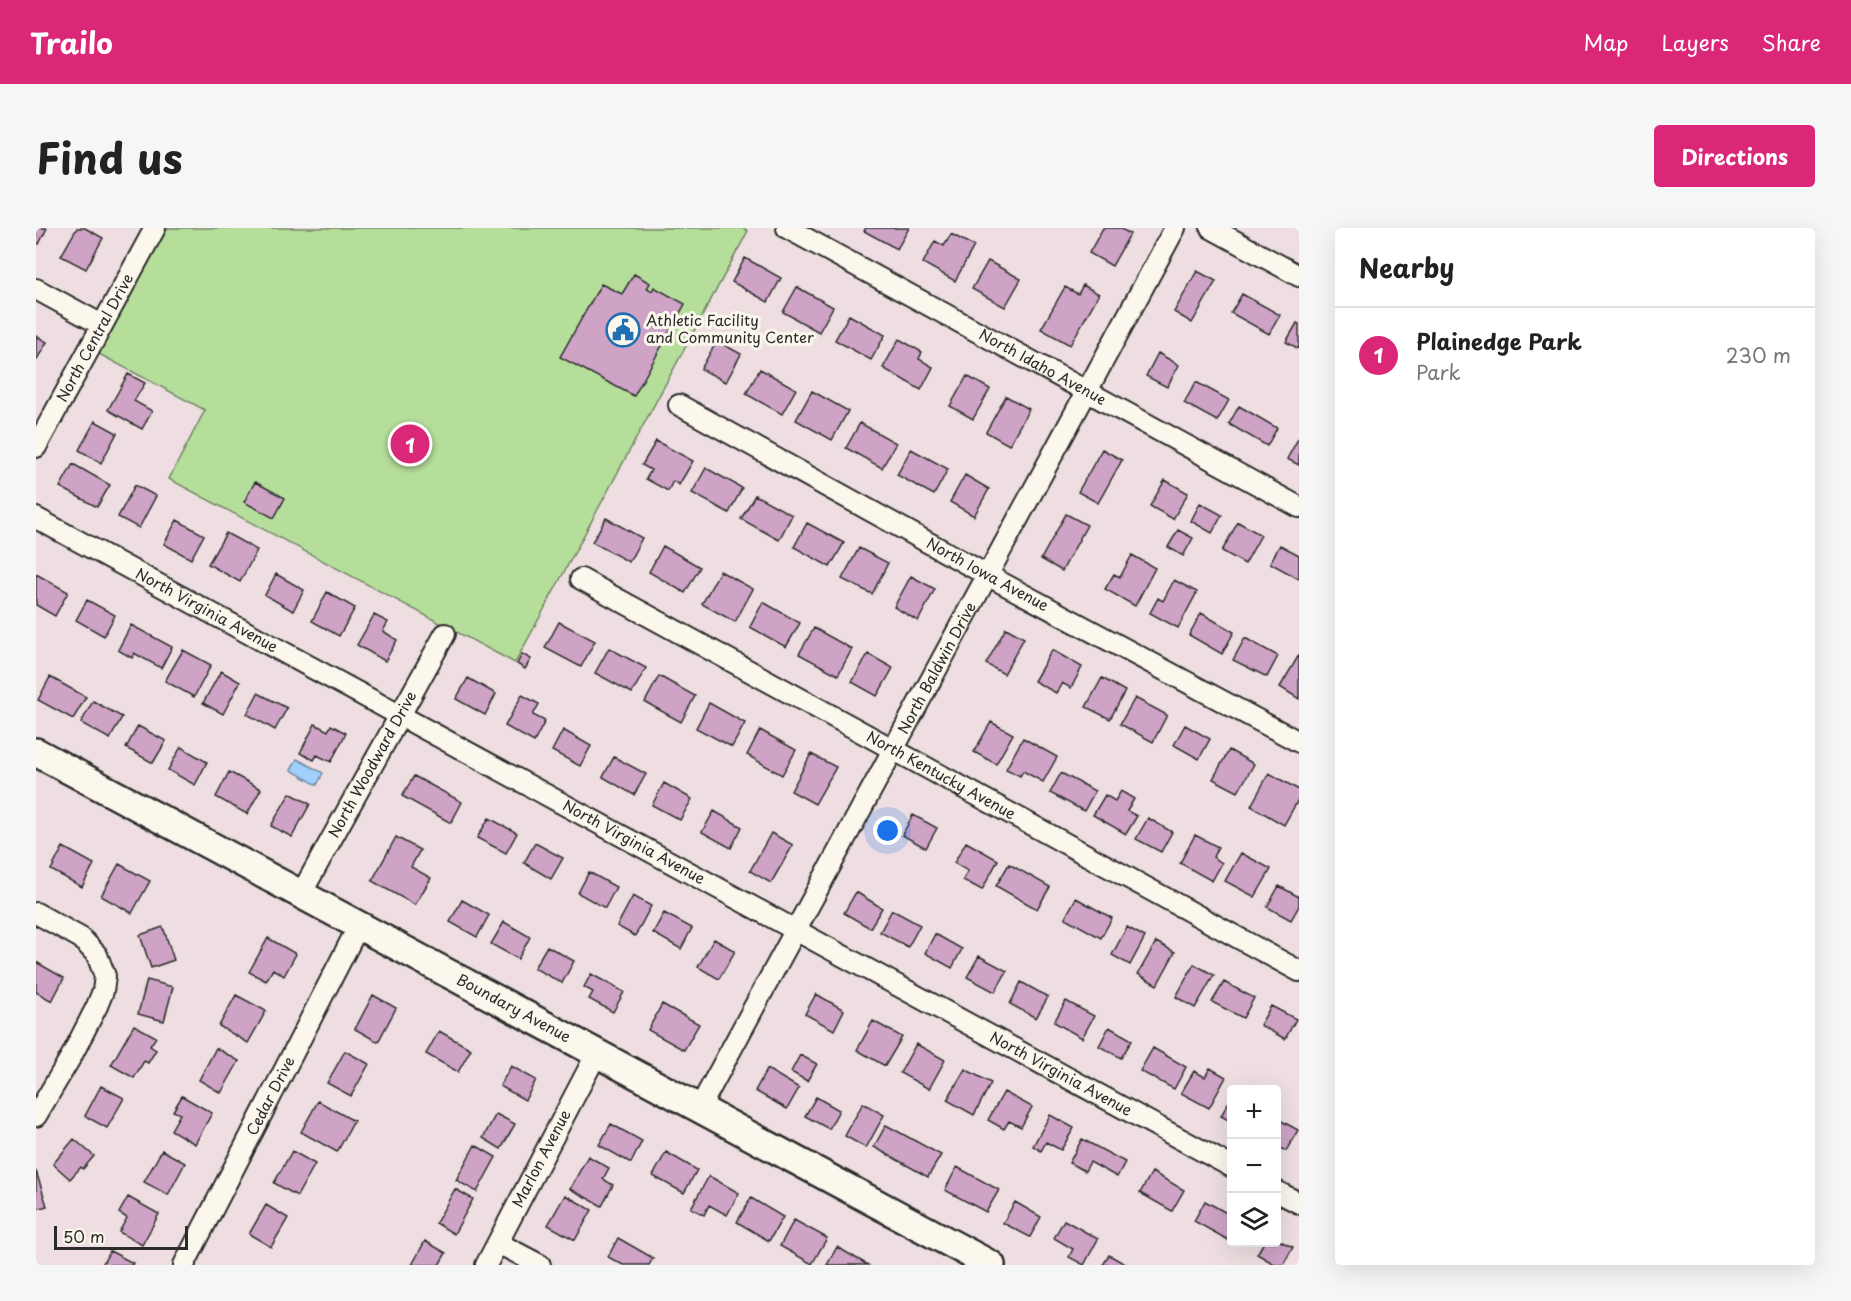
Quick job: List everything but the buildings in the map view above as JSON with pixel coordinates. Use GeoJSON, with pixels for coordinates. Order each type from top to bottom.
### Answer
{"type":"FeatureCollection","features":[{"type":"Feature","properties":{"kind":"main road","name":"Boundary Avenue"},"geometry":{"type":"LineString","coordinates":[[36,752],[991,1265]]}},
{"type":"Feature","properties":{"kind":"street","name":"North Central Drive"},"geometry":{"type":"LineString","coordinates":[[36,447],[156,228]]}},
{"type":"Feature","properties":{"kind":"street","name":"North Idaho Avenue"},"geometry":{"type":"LineString","coordinates":[[787,228],[1299,507]]}},
{"type":"Feature","properties":{"kind":"street","name":"North Baldwin Drive"},"geometry":{"type":"LineString","coordinates":[[699,1108],[1175,228]]}},
{"type":"Feature","properties":{"kind":"street"},"geometry":{"type":"LineString","coordinates":[[1211,228],[1299,276]]}},
{"type":"Feature","properties":{"kind":"street"},"geometry":{"type":"LineString","coordinates":[[36,289],[102,326]]}},
{"type":"Feature","properties":{"kind":"street","name":"North Iowa Avenue"},"geometry":{"type":"LineString","coordinates":[[679,405],[987,575],[1299,742]]}},
{"type":"Feature","properties":{"kind":"street","name":"North Virginia Avenue"},"geometry":{"type":"LineString","coordinates":[[36,518],[1227,1164]]}},
{"type":"Feature","properties":{"kind":"street","name":"North Kentucky Avenue"},"geometry":{"type":"LineString","coordinates":[[581,579],[1299,971]]}},
{"type":"Feature","properties":{"kind":"street","name":"North Woodward Drive"},"geometry":{"type":"LineString","coordinates":[[301,894],[445,634]]}},
{"type":"Feature","properties":{"kind":"street"},"geometry":{"type":"LineString","coordinates":[[36,913],[81,938],[97,955],[105,976],[98,1006],[36,1116]]}},
{"type":"Feature","properties":{"kind":"street","name":"Cedar Drive"},"geometry":{"type":"LineString","coordinates":[[184,1265],[359,925]]}},
{"type":"Feature","properties":{"kind":"street","name":"Marlon Avenue"},"geometry":{"type":"LineString","coordinates":[[486,1265],[597,1053]]}},
{"type":"Feature","properties":{"kind":"street"},"geometry":{"type":"LineString","coordinates":[[1280,1193],[1299,1203]]}},
{"type":"Feature","properties":{"kind":"street"},"geometry":{"type":"LineString","coordinates":[[498,1242],[540,1265]]}},
{"type":"Feature","properties":{"kind":"green space"},"geometry":{"type":"Polygon","coordinates":[[[168,228],[743,228],[748,231],[515,663],[169,479],[205,410],[97,353],[168,228]]]}},
{"type":"Feature","properties":{"kind":"water"},"geometry":{"type":"Polygon","coordinates":[[[297,759],[323,773],[317,785],[291,770],[297,759]]]}},
{"type":"Feature","properties":{"kind":"place","name":"Athletic Facility and Community Center"},"geometry":{"type":"Point","coordinates":[623,330]}},
{"type":"Feature","properties":{"kind":"place","name":"Plainedge Park"},"geometry":{"type":"Point","coordinates":[410,444]}}]}
